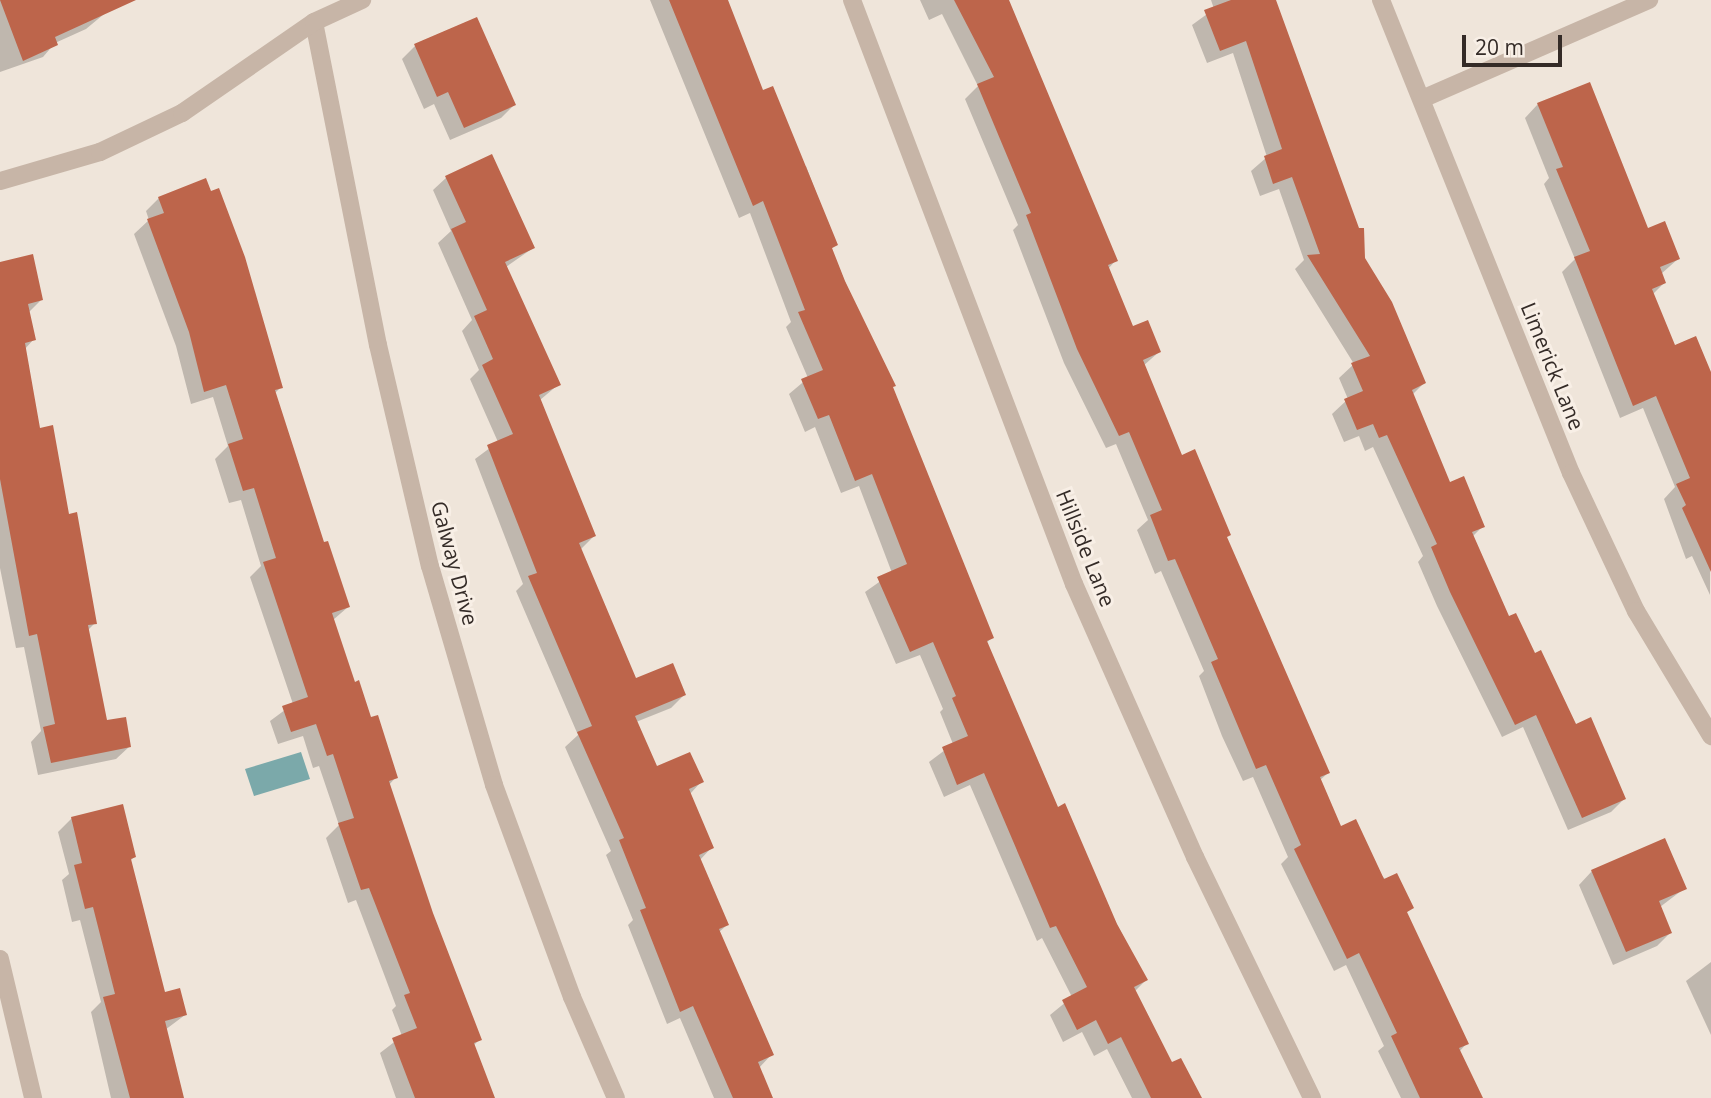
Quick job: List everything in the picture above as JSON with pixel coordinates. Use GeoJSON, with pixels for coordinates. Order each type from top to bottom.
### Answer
{"type":"FeatureCollection","features":[{"type":"Feature","properties":{"kind":"street"},"geometry":{"type":"LineString","coordinates":[[0,181],[100,152],[182,113],[314,22],[362,0]]}},
{"type":"Feature","properties":{"kind":"street","name":"Hillside Lane"},"geometry":{"type":"LineString","coordinates":[[852,0],[1074,584],[1195,857],[1312,1098]]}},
{"type":"Feature","properties":{"kind":"street","name":"Limerick Lane"},"geometry":{"type":"LineString","coordinates":[[1381,0],[1571,472],[1636,611],[1711,736]]}},
{"type":"Feature","properties":{"kind":"street"},"geometry":{"type":"LineString","coordinates":[[1422,99],[1649,0]]}},
{"type":"Feature","properties":{"kind":"street","name":"Galway Drive"},"geometry":{"type":"LineString","coordinates":[[314,22],[378,345],[430,566],[494,785],[572,997],[616,1098]]}},
{"type":"Feature","properties":{"kind":"street"},"geometry":{"type":"LineString","coordinates":[[0,958],[5,1009],[33,1098]]}},
{"type":"Feature","properties":{"kind":"water"},"geometry":{"type":"Polygon","coordinates":[[[301,752],[310,779],[254,796],[245,769],[301,752]]]}},
{"type":"Feature","properties":{"kind":"building"},"geometry":{"type":"Polygon","coordinates":[[[0,0],[136,0],[55,37],[58,45],[23,61],[0,0]]]}},
{"type":"Feature","properties":{"kind":"building"},"geometry":{"type":"Polygon","coordinates":[[[669,0],[728,0],[763,90],[773,86],[838,245],[832,248],[845,281],[896,386],[893,387],[994,638],[987,641],[1058,807],[1065,803],[1117,924],[1148,980],[1134,987],[1172,1062],[1181,1058],[1202,1098],[1151,1098],[1121,1037],[1108,1044],[1096,1020],[1077,1030],[1062,1000],[1087,987],[1056,926],[1050,928],[984,773],[957,785],[942,747],[968,736],[952,698],[956,696],[933,642],[910,652],[877,577],[907,564],[872,474],[855,481],[829,415],[818,419],[801,379],[823,370],[798,312],[805,310],[763,201],[753,206],[669,0]]]}},
{"type":"Feature","properties":{"kind":"building"},"geometry":{"type":"Polygon","coordinates":[[[954,0],[1009,0],[1118,261],[1108,265],[1133,326],[1148,320],[1161,352],[1143,360],[1182,455],[1195,449],[1231,535],[1227,537],[1330,773],[1320,777],[1341,826],[1356,819],[1384,879],[1397,873],[1414,908],[1407,912],[1469,1044],[1459,1048],[1483,1098],[1420,1098],[1391,1036],[1397,1033],[1359,953],[1347,959],[1314,891],[1294,849],[1301,845],[1266,765],[1256,769],[1211,662],[1218,659],[1175,559],[1168,561],[1150,515],[1162,510],[1129,432],[1119,436],[1077,349],[1026,215],[1031,213],[977,84],[994,77],[954,0]]]}},
{"type":"Feature","properties":{"kind":"building"},"geometry":{"type":"Polygon","coordinates":[[[1231,0],[1276,0],[1359,228],[1364,228],[1365,258],[1392,302],[1426,383],[1412,390],[1450,482],[1464,476],[1485,527],[1472,532],[1509,616],[1516,613],[1535,653],[1541,650],[1576,724],[1591,717],[1626,799],[1582,818],[1536,715],[1515,725],[1450,592],[1431,547],[1437,544],[1387,435],[1379,438],[1373,424],[1357,430],[1344,399],[1363,391],[1351,363],[1370,356],[1307,255],[1320,254],[1292,177],[1273,184],[1264,156],[1282,149],[1246,41],[1220,51],[1204,10],[1231,0]]]}},
{"type":"Feature","properties":{"kind":"building"},"geometry":{"type":"Polygon","coordinates":[[[477,17],[516,105],[464,128],[448,92],[437,97],[414,44],[477,17]]]}},
{"type":"Feature","properties":{"kind":"building"},"geometry":{"type":"Polygon","coordinates":[[[1590,82],[1648,228],[1665,221],[1680,259],[1660,267],[1666,283],[1652,289],[1675,345],[1696,336],[1711,372],[1711,572],[1682,508],[1686,505],[1676,484],[1690,478],[1656,396],[1633,406],[1574,257],[1590,251],[1556,169],[1563,167],[1537,103],[1590,82]]]}},
{"type":"Feature","properties":{"kind":"building"},"geometry":{"type":"Polygon","coordinates":[[[492,154],[535,248],[505,262],[561,385],[539,395],[596,536],[579,543],[636,678],[673,663],[686,695],[635,716],[657,766],[690,752],[704,782],[689,789],[714,848],[699,855],[729,925],[719,929],[774,1055],[758,1062],[773,1098],[733,1098],[693,1006],[680,1012],[640,910],[646,908],[619,840],[624,838],[577,732],[592,726],[528,576],[537,573],[487,445],[513,434],[482,365],[493,359],[474,316],[487,310],[451,229],[466,222],[445,176],[492,154]]]}},
{"type":"Feature","properties":{"kind":"building"},"geometry":{"type":"Polygon","coordinates":[[[206,178],[211,191],[219,188],[245,257],[283,388],[275,390],[324,542],[328,541],[350,607],[332,613],[355,682],[359,680],[371,717],[378,715],[398,778],[389,781],[433,913],[482,1040],[474,1043],[495,1098],[415,1098],[392,1038],[417,1028],[404,995],[410,993],[369,888],[361,890],[338,823],[354,818],[333,754],[327,756],[316,724],[291,732],[282,706],[308,697],[263,562],[276,558],[254,488],[243,491],[228,444],[243,439],[226,385],[204,392],[189,332],[147,219],[164,213],[158,197],[206,178]]]}},
{"type":"Feature","properties":{"kind":"building"},"geometry":{"type":"Polygon","coordinates":[[[33,254],[43,300],[28,304],[36,340],[25,343],[40,428],[53,425],[69,514],[77,512],[97,624],[88,625],[107,720],[126,717],[131,747],[51,763],[43,727],[55,724],[37,634],[29,636],[0,479],[0,262],[33,254]]]}},
{"type":"Feature","properties":{"kind":"building"},"geometry":{"type":"Polygon","coordinates":[[[123,804],[136,857],[131,859],[165,992],[180,988],[187,1015],[165,1021],[184,1098],[130,1098],[103,997],[115,994],[93,907],[85,909],[74,865],[82,863],[71,817],[123,804]]]}},
{"type":"Feature","properties":{"kind":"building"},"geometry":{"type":"Polygon","coordinates":[[[1665,838],[1687,889],[1659,901],[1672,933],[1626,952],[1591,870],[1665,838]]]}}]}
